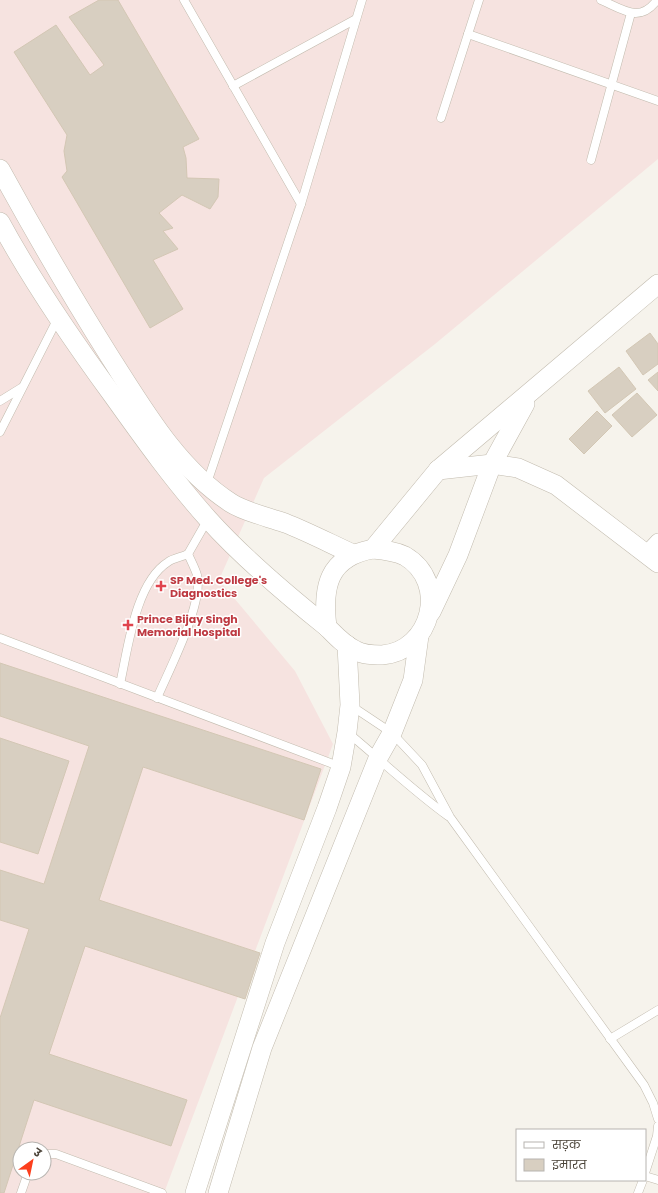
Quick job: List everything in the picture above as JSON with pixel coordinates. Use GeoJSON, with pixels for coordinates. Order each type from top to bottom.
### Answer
{"type":"FeatureCollection","features":[{"type":"Feature","properties":{"kind":"street"},"geometry":{"type":"LineString","coordinates":[[0,169],[44,248],[148,416],[182,461],[206,485],[232,504],[286,523],[353,554]]}},
{"type":"Feature","properties":{"kind":"street"},"geometry":{"type":"LineString","coordinates":[[0,222],[24,266],[58,318],[148,445],[208,519],[281,591],[356,651],[373,655],[390,654],[406,648],[419,636],[425,627],[458,555],[492,464],[530,394]]}},
{"type":"Feature","properties":{"kind":"street"},"geometry":{"type":"LineString","coordinates":[[373,549],[438,470],[530,394],[658,284]]}},
{"type":"Feature","properties":{"kind":"street"},"geometry":{"type":"LineString","coordinates":[[438,470],[492,464],[518,468],[556,485],[654,553]]}},
{"type":"Feature","properties":{"kind":"street"},"geometry":{"type":"LineString","coordinates":[[197,504],[206,485]]}},
{"type":"Feature","properties":{"kind":"street"},"geometry":{"type":"LineString","coordinates":[[327,627],[324,595],[330,578],[339,564],[353,554],[373,549],[390,550],[405,556],[418,568],[427,582],[431,598],[430,616]]}},
{"type":"Feature","properties":{"kind":"street"},"geometry":{"type":"LineString","coordinates":[[218,1193],[262,1048],[378,757],[392,733],[413,680],[419,636]]}},
{"type":"Feature","properties":{"kind":"street"},"geometry":{"type":"LineString","coordinates":[[195,1193],[275,943],[327,808],[341,767],[350,705],[347,645]]}},
{"type":"Feature","properties":{"kind":"lane"},"geometry":{"type":"LineString","coordinates":[[184,0],[301,204]]}},
{"type":"Feature","properties":{"kind":"lane"},"geometry":{"type":"LineString","coordinates":[[206,485],[301,204],[362,0]]}},
{"type":"Feature","properties":{"kind":"lane"},"geometry":{"type":"LineString","coordinates":[[441,118],[479,0]]}},
{"type":"Feature","properties":{"kind":"lane"},"geometry":{"type":"LineString","coordinates":[[600,0],[631,13],[642,14],[651,9],[657,0]]}},
{"type":"Feature","properties":{"kind":"lane"},"geometry":{"type":"LineString","coordinates":[[591,160],[631,13]]}},
{"type":"Feature","properties":{"kind":"lane"},"geometry":{"type":"LineString","coordinates":[[233,86],[356,19]]}},
{"type":"Feature","properties":{"kind":"lane"},"geometry":{"type":"LineString","coordinates":[[468,34],[658,101]]}},
{"type":"Feature","properties":{"kind":"lane"},"geometry":{"type":"LineString","coordinates":[[0,432],[58,318]]}},
{"type":"Feature","properties":{"kind":"lane"},"geometry":{"type":"LineString","coordinates":[[0,401],[22,387]]}},
{"type":"Feature","properties":{"kind":"lane"},"geometry":{"type":"LineString","coordinates":[[120,684],[130,636],[147,588],[156,574],[168,562],[188,554],[208,519]]}},
{"type":"Feature","properties":{"kind":"lane"},"geometry":{"type":"LineString","coordinates":[[157,698],[184,636],[196,596],[197,575],[188,554]]}},
{"type":"Feature","properties":{"kind":"lane"},"geometry":{"type":"LineString","coordinates":[[0,638],[341,767]]}},
{"type":"Feature","properties":{"kind":"lane"},"geometry":{"type":"LineString","coordinates":[[350,705],[392,733],[422,765],[450,817],[644,1085],[656,1105],[658,1118]]}},
{"type":"Feature","properties":{"kind":"lane"},"geometry":{"type":"LineString","coordinates":[[347,732],[378,757],[409,786],[450,817]]}},
{"type":"Feature","properties":{"kind":"lane"},"geometry":{"type":"LineString","coordinates":[[610,1038],[658,1010]]}},
{"type":"Feature","properties":{"kind":"lane"},"geometry":{"type":"LineString","coordinates":[[646,1171],[657,1136],[658,1126]]}},
{"type":"Feature","properties":{"kind":"lane"},"geometry":{"type":"LineString","coordinates":[[52,1154],[56,1154],[162,1193]]}},
{"type":"Feature","properties":{"kind":"lane"},"geometry":{"type":"LineString","coordinates":[[646,1174],[658,1180]]}},
{"type":"Feature","properties":{"kind":"lane"},"geometry":{"type":"LineString","coordinates":[[20,1193],[25,1181]]}},
{"type":"Feature","properties":{"kind":"lane"},"geometry":{"type":"LineString","coordinates":[[638,1193],[643,1181]]}},
{"type":"Feature","properties":{"kind":"shaded area","name":"Prince Bijay Singh Memorial Hospital"},"geometry":{"type":"Polygon","coordinates":[[[0,0],[658,0],[658,159],[435,344],[264,478],[219,580],[295,671],[333,744],[164,1193],[0,1193],[0,0]]]}},
{"type":"Feature","properties":{"kind":"building"},"geometry":{"type":"Polygon","coordinates":[[[99,0],[118,0],[199,139],[183,147],[186,158],[187,178],[219,179],[218,197],[210,209],[182,195],[159,213],[173,228],[163,231],[178,249],[153,260],[183,309],[150,328],[62,177],[67,171],[64,151],[67,135],[14,52],[56,25],[90,75],[104,65],[69,17],[99,0]]]}},
{"type":"Feature","properties":{"kind":"building"},"geometry":{"type":"Polygon","coordinates":[[[650,333],[658,344],[658,364],[643,375],[626,351],[650,333]]]}},
{"type":"Feature","properties":{"kind":"building"},"geometry":{"type":"Polygon","coordinates":[[[619,367],[636,389],[605,413],[588,391],[619,367]]]}},
{"type":"Feature","properties":{"kind":"building"},"geometry":{"type":"Polygon","coordinates":[[[658,372],[658,391],[648,380],[658,372]]]}},
{"type":"Feature","properties":{"kind":"building"},"geometry":{"type":"Polygon","coordinates":[[[637,393],[657,415],[632,437],[612,415],[637,393]]]}},
{"type":"Feature","properties":{"kind":"building"},"geometry":{"type":"Polygon","coordinates":[[[597,411],[612,426],[584,454],[569,439],[597,411]]]}},
{"type":"Feature","properties":{"kind":"building"},"geometry":{"type":"Polygon","coordinates":[[[0,663],[321,769],[304,820],[143,767],[99,900],[260,953],[245,999],[85,946],[49,1054],[187,1100],[171,1146],[34,1100],[21,1141],[12,1141],[12,1168],[4,1193],[0,1193],[0,1018],[29,929],[0,920],[0,870],[44,884],[89,746],[0,716],[0,663]]]}},
{"type":"Feature","properties":{"kind":"building"},"geometry":{"type":"Polygon","coordinates":[[[0,738],[69,761],[38,854],[0,842],[0,738]]]}},
{"type":"Feature","properties":{"kind":"place","name":"SP Med. College's Diagnostics"},"geometry":{"type":"Point","coordinates":[161,586]}},
{"type":"Feature","properties":{"kind":"place","name":"Prince Bijay Singh Memorial Hospital"},"geometry":{"type":"Point","coordinates":[128,625]}}]}
